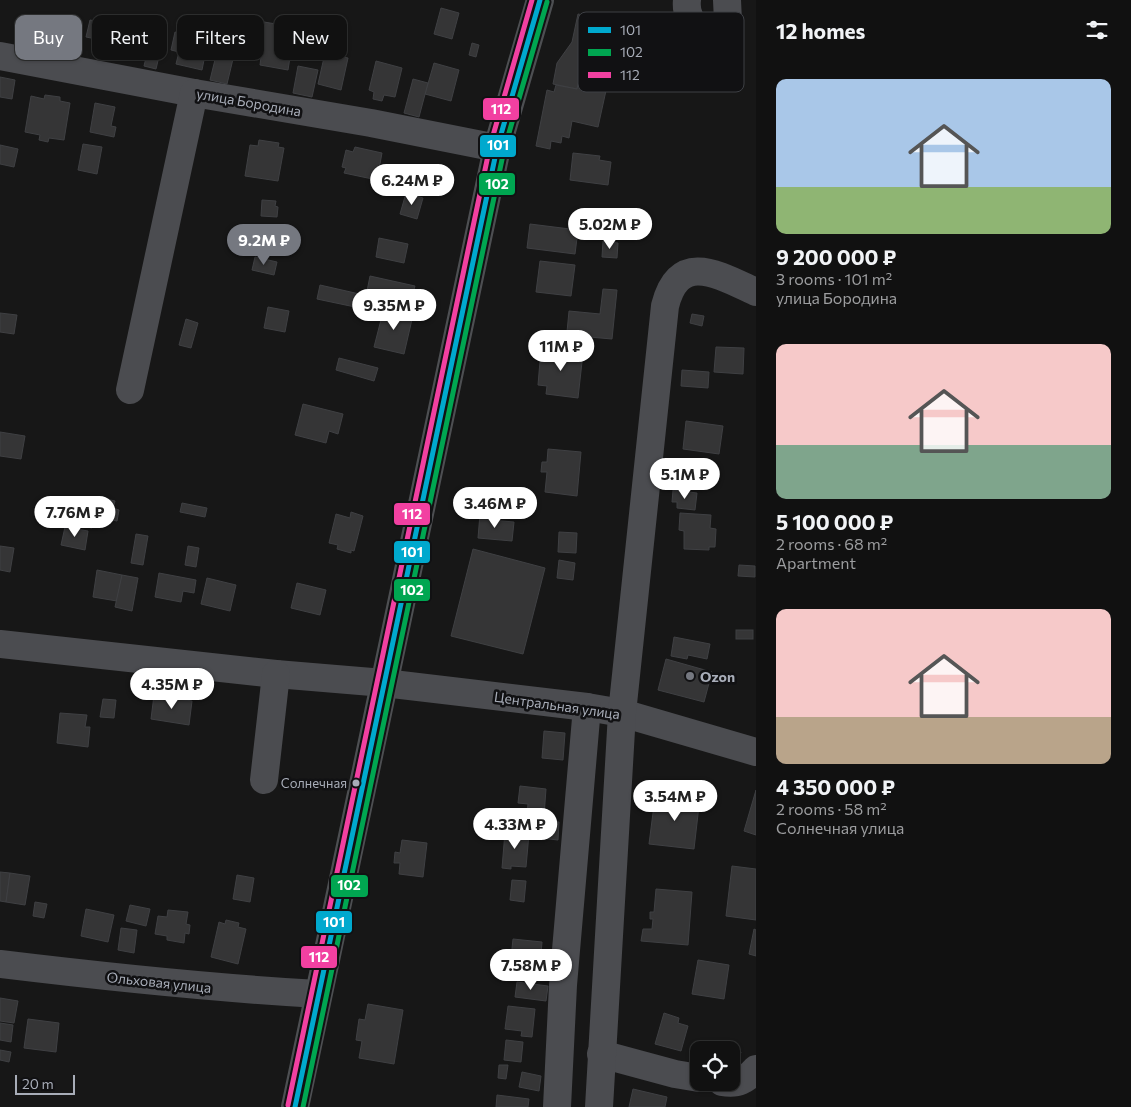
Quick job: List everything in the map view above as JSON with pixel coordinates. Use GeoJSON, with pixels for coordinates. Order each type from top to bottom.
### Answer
{"type":"FeatureCollection","features":[{"type":"Feature","properties":{"kind":"main road"},"geometry":{"type":"LineString","coordinates":[[295,1107],[498,148],[540,0]]}},
{"type":"Feature","properties":{"kind":"street","name":"улица Бородина"},"geometry":{"type":"LineString","coordinates":[[0,56],[498,148]]}},
{"type":"Feature","properties":{"kind":"street"},"geometry":{"type":"LineString","coordinates":[[130,390],[194,93]]}},
{"type":"Feature","properties":{"kind":"street"},"geometry":{"type":"LineString","coordinates":[[599,1107],[622,713],[664,306],[671,286],[678,278],[688,272],[696,271],[718,276],[756,292]]}},
{"type":"Feature","properties":{"kind":"street","name":"Центральная улица"},"geometry":{"type":"LineString","coordinates":[[0,644],[276,674],[384,683],[587,707],[622,713],[756,752]]}},
{"type":"Feature","properties":{"kind":"street"},"geometry":{"type":"LineString","coordinates":[[264,780],[276,674]]}},
{"type":"Feature","properties":{"kind":"street"},"geometry":{"type":"LineString","coordinates":[[557,1107],[563,985],[587,707]]}},
{"type":"Feature","properties":{"kind":"street","name":"Ольховая улица"},"geometry":{"type":"LineString","coordinates":[[0,964],[128,980],[318,994]]}},
{"type":"Feature","properties":{"kind":"street"},"geometry":{"type":"LineString","coordinates":[[601,1054],[690,1076]]}},
{"type":"Feature","properties":{"kind":"street"},"geometry":{"type":"LineString","coordinates":[[740,1082],[745,1080],[756,1068]]}},
{"type":"Feature","properties":{"kind":"building"},"geometry":{"type":"Polygon","coordinates":[[[441,8],[459,13],[452,39],[434,34],[441,8]]]}},
{"type":"Feature","properties":{"kind":"building"},"geometry":{"type":"Polygon","coordinates":[[[578,14],[577,89],[553,84],[557,63],[572,42],[578,14]]]}},
{"type":"Feature","properties":{"kind":"building"},"geometry":{"type":"Polygon","coordinates":[[[90,20],[92,20],[92,38],[86,37],[90,20]]]}},
{"type":"Feature","properties":{"kind":"building"},"geometry":{"type":"Polygon","coordinates":[[[264,22],[274,24],[274,60],[290,60],[288,70],[260,65],[261,60],[264,60],[264,22]]]}},
{"type":"Feature","properties":{"kind":"building"},"geometry":{"type":"Polygon","coordinates":[[[175,32],[177,32],[177,52],[171,50],[175,32]]]}},
{"type":"Feature","properties":{"kind":"building"},"geometry":{"type":"Polygon","coordinates":[[[472,43],[479,45],[476,57],[469,55],[472,43]]]}},
{"type":"Feature","properties":{"kind":"building"},"geometry":{"type":"Polygon","coordinates":[[[348,58],[341,90],[318,84],[323,60],[347,60],[348,58]]]}},
{"type":"Feature","properties":{"kind":"building"},"geometry":{"type":"Polygon","coordinates":[[[145,60],[158,60],[156,69],[144,66],[145,60]]]}},
{"type":"Feature","properties":{"kind":"building"},"geometry":{"type":"Polygon","coordinates":[[[177,60],[204,60],[202,70],[176,64],[177,60]]]}},
{"type":"Feature","properties":{"kind":"building"},"geometry":{"type":"Polygon","coordinates":[[[215,60],[233,60],[227,84],[210,80],[215,60]]]}},
{"type":"Feature","properties":{"kind":"building"},"geometry":{"type":"Polygon","coordinates":[[[376,61],[402,68],[395,97],[384,95],[382,101],[373,99],[374,92],[369,90],[376,61]]]}},
{"type":"Feature","properties":{"kind":"building"},"geometry":{"type":"Polygon","coordinates":[[[434,63],[459,70],[451,101],[425,94],[434,63]]]}},
{"type":"Feature","properties":{"kind":"building"},"geometry":{"type":"Polygon","coordinates":[[[298,66],[318,70],[312,97],[293,93],[298,66]]]}},
{"type":"Feature","properties":{"kind":"building"},"geometry":{"type":"Polygon","coordinates":[[[0,77],[15,80],[12,99],[0,97],[0,77]]]}},
{"type":"Feature","properties":{"kind":"building"},"geometry":{"type":"Polygon","coordinates":[[[413,79],[428,83],[419,117],[404,113],[413,79]]]}},
{"type":"Feature","properties":{"kind":"building"},"geometry":{"type":"Polygon","coordinates":[[[578,84],[578,92],[606,92],[598,127],[572,121],[569,138],[562,136],[561,143],[551,141],[550,149],[536,146],[547,90],[554,92],[556,85],[577,89],[578,84]]]}},
{"type":"Feature","properties":{"kind":"building"},"geometry":{"type":"Polygon","coordinates":[[[45,95],[60,97],[60,101],[70,103],[64,140],[49,138],[48,142],[39,140],[40,135],[25,132],[31,96],[44,99],[45,95]]]}},
{"type":"Feature","properties":{"kind":"building"},"geometry":{"type":"Polygon","coordinates":[[[95,103],[115,107],[111,126],[116,127],[114,137],[90,132],[95,103]]]}},
{"type":"Feature","properties":{"kind":"building"},"geometry":{"type":"Polygon","coordinates":[[[259,140],[279,143],[278,147],[284,148],[278,181],[245,176],[250,145],[258,146],[259,140]]]}},
{"type":"Feature","properties":{"kind":"building"},"geometry":{"type":"Polygon","coordinates":[[[83,144],[102,147],[97,174],[78,170],[83,144]]]}},
{"type":"Feature","properties":{"kind":"building"},"geometry":{"type":"Polygon","coordinates":[[[0,145],[18,149],[14,167],[0,164],[0,145]]]}},
{"type":"Feature","properties":{"kind":"building"},"geometry":{"type":"Polygon","coordinates":[[[355,147],[382,153],[377,180],[344,173],[346,168],[342,167],[346,150],[353,152],[355,147]]]}},
{"type":"Feature","properties":{"kind":"building"},"geometry":{"type":"Polygon","coordinates":[[[573,153],[600,156],[599,160],[611,162],[608,185],[570,180],[573,153]]]}},
{"type":"Feature","properties":{"kind":"building"},"geometry":{"type":"Polygon","coordinates":[[[406,193],[423,198],[417,219],[400,214],[406,193]]]}},
{"type":"Feature","properties":{"kind":"building"},"geometry":{"type":"Polygon","coordinates":[[[262,200],[276,201],[275,206],[278,207],[277,217],[261,216],[262,200]]]}},
{"type":"Feature","properties":{"kind":"building"},"geometry":{"type":"Polygon","coordinates":[[[530,224],[578,230],[575,254],[527,248],[530,224]]]}},
{"type":"Feature","properties":{"kind":"building"},"geometry":{"type":"Polygon","coordinates":[[[379,238],[408,244],[404,263],[376,257],[379,238]]]}},
{"type":"Feature","properties":{"kind":"building"},"geometry":{"type":"Polygon","coordinates":[[[603,241],[618,243],[617,258],[602,257],[603,241]]]}},
{"type":"Feature","properties":{"kind":"building"},"geometry":{"type":"Polygon","coordinates":[[[255,257],[277,262],[274,275],[252,270],[255,257]]]}},
{"type":"Feature","properties":{"kind":"building"},"geometry":{"type":"Polygon","coordinates":[[[540,261],[575,265],[571,296],[536,292],[540,261]]]}},
{"type":"Feature","properties":{"kind":"building"},"geometry":{"type":"Polygon","coordinates":[[[370,276],[415,286],[411,300],[367,291],[370,276]]]}},
{"type":"Feature","properties":{"kind":"building"},"geometry":{"type":"Polygon","coordinates":[[[320,285],[377,298],[374,311],[317,299],[320,285]]]}},
{"type":"Feature","properties":{"kind":"building"},"geometry":{"type":"Polygon","coordinates":[[[603,289],[617,290],[612,339],[578,336],[579,333],[567,332],[569,311],[600,314],[603,289]]]}},
{"type":"Feature","properties":{"kind":"building"},"geometry":{"type":"Polygon","coordinates":[[[268,307],[289,311],[285,332],[264,328],[268,307]]]}},
{"type":"Feature","properties":{"kind":"building"},"geometry":{"type":"Polygon","coordinates":[[[384,308],[413,315],[404,354],[374,347],[384,308]]]}},
{"type":"Feature","properties":{"kind":"building"},"geometry":{"type":"Polygon","coordinates":[[[0,313],[17,315],[14,334],[0,332],[0,313]]]}},
{"type":"Feature","properties":{"kind":"building"},"geometry":{"type":"Polygon","coordinates":[[[692,314],[704,316],[702,326],[690,323],[692,314]]]}},
{"type":"Feature","properties":{"kind":"building"},"geometry":{"type":"Polygon","coordinates":[[[186,319],[198,323],[191,348],[179,345],[186,319]]]}},
{"type":"Feature","properties":{"kind":"building"},"geometry":{"type":"Polygon","coordinates":[[[716,347],[744,348],[743,374],[714,372],[716,347]]]}},
{"type":"Feature","properties":{"kind":"building"},"geometry":{"type":"Polygon","coordinates":[[[541,349],[583,353],[578,398],[546,394],[547,386],[538,385],[541,349]]]}},
{"type":"Feature","properties":{"kind":"building"},"geometry":{"type":"Polygon","coordinates":[[[339,358],[378,368],[374,381],[336,370],[339,358]]]}},
{"type":"Feature","properties":{"kind":"building"},"geometry":{"type":"Polygon","coordinates":[[[682,370],[709,372],[708,388],[681,386],[682,370]]]}},
{"type":"Feature","properties":{"kind":"building"},"geometry":{"type":"Polygon","coordinates":[[[303,404],[343,414],[338,434],[329,431],[326,443],[295,435],[303,404]]]}},
{"type":"Feature","properties":{"kind":"building"},"geometry":{"type":"Polygon","coordinates":[[[686,421],[723,426],[719,454],[683,449],[686,421]]]}},
{"type":"Feature","properties":{"kind":"building"},"geometry":{"type":"Polygon","coordinates":[[[0,432],[25,436],[21,459],[0,456],[0,432]]]}},
{"type":"Feature","properties":{"kind":"building"},"geometry":{"type":"Polygon","coordinates":[[[548,449],[581,452],[577,496],[545,492],[547,472],[541,472],[542,462],[547,462],[548,449]]]}},
{"type":"Feature","properties":{"kind":"building"},"geometry":{"type":"Polygon","coordinates":[[[673,490],[697,493],[695,510],[677,508],[677,502],[672,502],[673,490]]]}},
{"type":"Feature","properties":{"kind":"building"},"geometry":{"type":"Polygon","coordinates":[[[102,498],[115,501],[113,508],[119,510],[117,521],[97,517],[102,498]]]}},
{"type":"Feature","properties":{"kind":"building"},"geometry":{"type":"Polygon","coordinates":[[[498,501],[511,503],[510,514],[497,513],[498,501]]]}},
{"type":"Feature","properties":{"kind":"building"},"geometry":{"type":"Polygon","coordinates":[[[182,503],[207,508],[205,517],[180,512],[182,503]]]}},
{"type":"Feature","properties":{"kind":"building"},"geometry":{"type":"Polygon","coordinates":[[[351,512],[363,516],[354,551],[351,550],[351,553],[337,549],[338,545],[329,543],[336,514],[350,518],[351,512]]]}},
{"type":"Feature","properties":{"kind":"building"},"geometry":{"type":"Polygon","coordinates":[[[680,513],[711,515],[710,528],[716,529],[715,547],[709,547],[709,550],[684,549],[684,531],[679,530],[680,513]]]}},
{"type":"Feature","properties":{"kind":"building"},"geometry":{"type":"Polygon","coordinates":[[[84,514],[94,516],[92,528],[81,526],[84,514]]]}},
{"type":"Feature","properties":{"kind":"building"},"geometry":{"type":"Polygon","coordinates":[[[480,514],[491,515],[491,520],[514,522],[512,541],[478,538],[480,514]]]}},
{"type":"Feature","properties":{"kind":"building"},"geometry":{"type":"Polygon","coordinates":[[[65,527],[88,531],[85,550],[61,545],[65,527]]]}},
{"type":"Feature","properties":{"kind":"building"},"geometry":{"type":"Polygon","coordinates":[[[559,532],[577,533],[576,553],[558,552],[559,532]]]}},
{"type":"Feature","properties":{"kind":"building"},"geometry":{"type":"Polygon","coordinates":[[[136,534],[148,536],[143,565],[131,563],[136,534]]]}},
{"type":"Feature","properties":{"kind":"building"},"geometry":{"type":"Polygon","coordinates":[[[0,546],[14,548],[10,572],[0,570],[0,546]]]}},
{"type":"Feature","properties":{"kind":"building"},"geometry":{"type":"Polygon","coordinates":[[[188,546],[199,548],[196,567],[185,565],[188,546]]]}},
{"type":"Feature","properties":{"kind":"building"},"geometry":{"type":"Polygon","coordinates":[[[473,549],[545,568],[523,654],[451,636],[473,549]]]}},
{"type":"Feature","properties":{"kind":"building"},"geometry":{"type":"Polygon","coordinates":[[[559,560],[575,563],[573,580],[557,578],[559,560]]]}},
{"type":"Feature","properties":{"kind":"building"},"geometry":{"type":"Polygon","coordinates":[[[739,565],[755,566],[755,577],[738,576],[739,565]]]}},
{"type":"Feature","properties":{"kind":"building"},"geometry":{"type":"Polygon","coordinates":[[[97,570],[122,575],[117,601],[93,597],[97,570]]]}},
{"type":"Feature","properties":{"kind":"building"},"geometry":{"type":"Polygon","coordinates":[[[159,573],[196,580],[194,593],[183,591],[181,602],[155,597],[159,573]]]}},
{"type":"Feature","properties":{"kind":"building"},"geometry":{"type":"Polygon","coordinates":[[[122,575],[138,578],[132,611],[115,607],[122,575]]]}},
{"type":"Feature","properties":{"kind":"building"},"geometry":{"type":"Polygon","coordinates":[[[207,578],[236,585],[230,611],[201,604],[207,578]]]}},
{"type":"Feature","properties":{"kind":"building"},"geometry":{"type":"Polygon","coordinates":[[[297,583],[326,590],[320,615],[291,608],[297,583]]]}},
{"type":"Feature","properties":{"kind":"building"},"geometry":{"type":"Polygon","coordinates":[[[736,630],[753,630],[753,639],[736,639],[736,630]]]}},
{"type":"Feature","properties":{"kind":"building"},"geometry":{"type":"Polygon","coordinates":[[[674,637],[710,644],[707,659],[688,655],[687,659],[671,656],[674,637]]]}},
{"type":"Feature","properties":{"kind":"building"},"geometry":{"type":"Polygon","coordinates":[[[666,659],[712,672],[704,702],[658,690],[666,659]]]}},
{"type":"Feature","properties":{"kind":"building"},"geometry":{"type":"Polygon","coordinates":[[[154,695],[192,701],[189,725],[151,719],[154,695]]]}},
{"type":"Feature","properties":{"kind":"building"},"geometry":{"type":"Polygon","coordinates":[[[103,699],[116,700],[114,718],[100,717],[103,699]]]}},
{"type":"Feature","properties":{"kind":"building"},"geometry":{"type":"Polygon","coordinates":[[[60,713],[87,715],[85,727],[90,727],[88,747],[57,743],[60,713]]]}},
{"type":"Feature","properties":{"kind":"building"},"geometry":{"type":"Polygon","coordinates":[[[544,731],[565,733],[563,760],[542,758],[544,731]]]}},
{"type":"Feature","properties":{"kind":"building"},"geometry":{"type":"Polygon","coordinates":[[[520,786],[546,789],[544,816],[527,814],[528,804],[518,803],[520,786]]]}},
{"type":"Feature","properties":{"kind":"building"},"geometry":{"type":"Polygon","coordinates":[[[756,790],[756,835],[744,831],[756,790]]]}},
{"type":"Feature","properties":{"kind":"building"},"geometry":{"type":"Polygon","coordinates":[[[664,793],[700,797],[694,849],[649,844],[654,805],[663,806],[664,793]]]}},
{"type":"Feature","properties":{"kind":"building"},"geometry":{"type":"Polygon","coordinates":[[[532,820],[559,822],[558,840],[531,837],[532,820]]]}},
{"type":"Feature","properties":{"kind":"building"},"geometry":{"type":"Polygon","coordinates":[[[505,832],[529,834],[526,867],[511,866],[511,869],[502,868],[505,832]]]}},
{"type":"Feature","properties":{"kind":"building"},"geometry":{"type":"Polygon","coordinates":[[[402,840],[427,843],[423,877],[399,874],[400,863],[394,863],[395,852],[400,853],[402,840]]]}},
{"type":"Feature","properties":{"kind":"building"},"geometry":{"type":"Polygon","coordinates":[[[732,866],[756,869],[756,920],[726,916],[732,866]]]}},
{"type":"Feature","properties":{"kind":"building"},"geometry":{"type":"Polygon","coordinates":[[[0,872],[10,873],[6,902],[0,901],[0,872]]]}},
{"type":"Feature","properties":{"kind":"building"},"geometry":{"type":"Polygon","coordinates":[[[10,873],[30,876],[25,905],[6,902],[10,873]]]}},
{"type":"Feature","properties":{"kind":"building"},"geometry":{"type":"Polygon","coordinates":[[[237,875],[254,878],[250,902],[233,899],[237,875]]]}},
{"type":"Feature","properties":{"kind":"building"},"geometry":{"type":"Polygon","coordinates":[[[512,880],[526,881],[524,902],[510,900],[512,880]]]}},
{"type":"Feature","properties":{"kind":"building"},"geometry":{"type":"Polygon","coordinates":[[[656,889],[692,892],[688,945],[641,941],[643,929],[652,929],[653,919],[650,919],[650,912],[654,912],[656,889]]]}},
{"type":"Feature","properties":{"kind":"building"},"geometry":{"type":"Polygon","coordinates":[[[35,902],[47,904],[44,918],[33,916],[35,902]]]}},
{"type":"Feature","properties":{"kind":"building"},"geometry":{"type":"Polygon","coordinates":[[[130,905],[150,909],[146,926],[126,921],[130,905]]]}},
{"type":"Feature","properties":{"kind":"building"},"geometry":{"type":"Polygon","coordinates":[[[86,909],[114,915],[108,942],[81,936],[86,909]]]}},
{"type":"Feature","properties":{"kind":"building"},"geometry":{"type":"Polygon","coordinates":[[[168,910],[188,912],[186,924],[190,925],[189,934],[185,933],[184,943],[167,940],[167,936],[155,934],[158,916],[167,917],[168,910]]]}},
{"type":"Feature","properties":{"kind":"building"},"geometry":{"type":"Polygon","coordinates":[[[226,920],[239,923],[238,927],[246,929],[238,964],[211,957],[219,922],[225,924],[226,920]]]}},
{"type":"Feature","properties":{"kind":"building"},"geometry":{"type":"Polygon","coordinates":[[[121,928],[137,930],[134,953],[118,950],[121,928]]]}},
{"type":"Feature","properties":{"kind":"building"},"geometry":{"type":"Polygon","coordinates":[[[754,929],[756,930],[756,956],[749,954],[754,929]]]}},
{"type":"Feature","properties":{"kind":"building"},"geometry":{"type":"Polygon","coordinates":[[[513,939],[542,942],[539,978],[515,975],[517,959],[511,958],[513,939]]]}},
{"type":"Feature","properties":{"kind":"building"},"geometry":{"type":"Polygon","coordinates":[[[698,960],[729,965],[724,999],[692,994],[698,960]]]}},
{"type":"Feature","properties":{"kind":"building"},"geometry":{"type":"Polygon","coordinates":[[[517,982],[548,986],[546,1001],[515,997],[517,982]]]}},
{"type":"Feature","properties":{"kind":"building"},"geometry":{"type":"Polygon","coordinates":[[[0,998],[18,1001],[14,1023],[0,1021],[0,998]]]}},
{"type":"Feature","properties":{"kind":"building"},"geometry":{"type":"Polygon","coordinates":[[[368,1004],[403,1010],[394,1064],[359,1058],[362,1041],[356,1040],[359,1019],[365,1020],[368,1004]]]}},
{"type":"Feature","properties":{"kind":"building"},"geometry":{"type":"Polygon","coordinates":[[[508,1006],[535,1009],[532,1037],[521,1036],[522,1031],[505,1029],[508,1006]]]}},
{"type":"Feature","properties":{"kind":"building"},"geometry":{"type":"Polygon","coordinates":[[[664,1013],[679,1018],[678,1023],[688,1026],[681,1051],[655,1044],[664,1013]]]}},
{"type":"Feature","properties":{"kind":"building"},"geometry":{"type":"Polygon","coordinates":[[[28,1019],[59,1023],[56,1052],[24,1048],[28,1019]]]}},
{"type":"Feature","properties":{"kind":"building"},"geometry":{"type":"Polygon","coordinates":[[[0,1023],[13,1025],[11,1042],[0,1040],[0,1023]]]}},
{"type":"Feature","properties":{"kind":"building"},"geometry":{"type":"Polygon","coordinates":[[[506,1040],[523,1042],[521,1062],[504,1060],[506,1040]]]}},
{"type":"Feature","properties":{"kind":"building"},"geometry":{"type":"Polygon","coordinates":[[[0,1050],[11,1052],[9,1062],[0,1060],[0,1050]]]}},
{"type":"Feature","properties":{"kind":"building"},"geometry":{"type":"Polygon","coordinates":[[[499,1065],[508,1065],[506,1079],[498,1078],[499,1065]]]}},
{"type":"Feature","properties":{"kind":"building"},"geometry":{"type":"Polygon","coordinates":[[[522,1072],[541,1076],[539,1091],[519,1087],[522,1072]]]}},
{"type":"Feature","properties":{"kind":"building"},"geometry":{"type":"Polygon","coordinates":[[[633,1089],[667,1097],[665,1107],[629,1107],[633,1089]]]}},
{"type":"Feature","properties":{"kind":"building"},"geometry":{"type":"Polygon","coordinates":[[[497,1095],[529,1099],[528,1107],[496,1107],[497,1095]]]}},
{"type":"Feature","properties":{"kind":"transit line","name":"112"},"geometry":{"type":"LineString","coordinates":[[288,1105],[490,146],[532,0]]}},
{"type":"Feature","properties":{"kind":"transit line","name":"101"},"geometry":{"type":"LineString","coordinates":[[295,1107],[497,148],[540,0]]}},
{"type":"Feature","properties":{"kind":"transit line","name":"102"},"geometry":{"type":"LineString","coordinates":[[303,1107],[504,150],[547,2]]}},
{"type":"Feature","properties":{"kind":"place","name":"Ozon"},"geometry":{"type":"Point","coordinates":[690,676]}},
{"type":"Feature","properties":{"kind":"place","name":"Солнечная"},"geometry":{"type":"Point","coordinates":[356,783]}}]}
